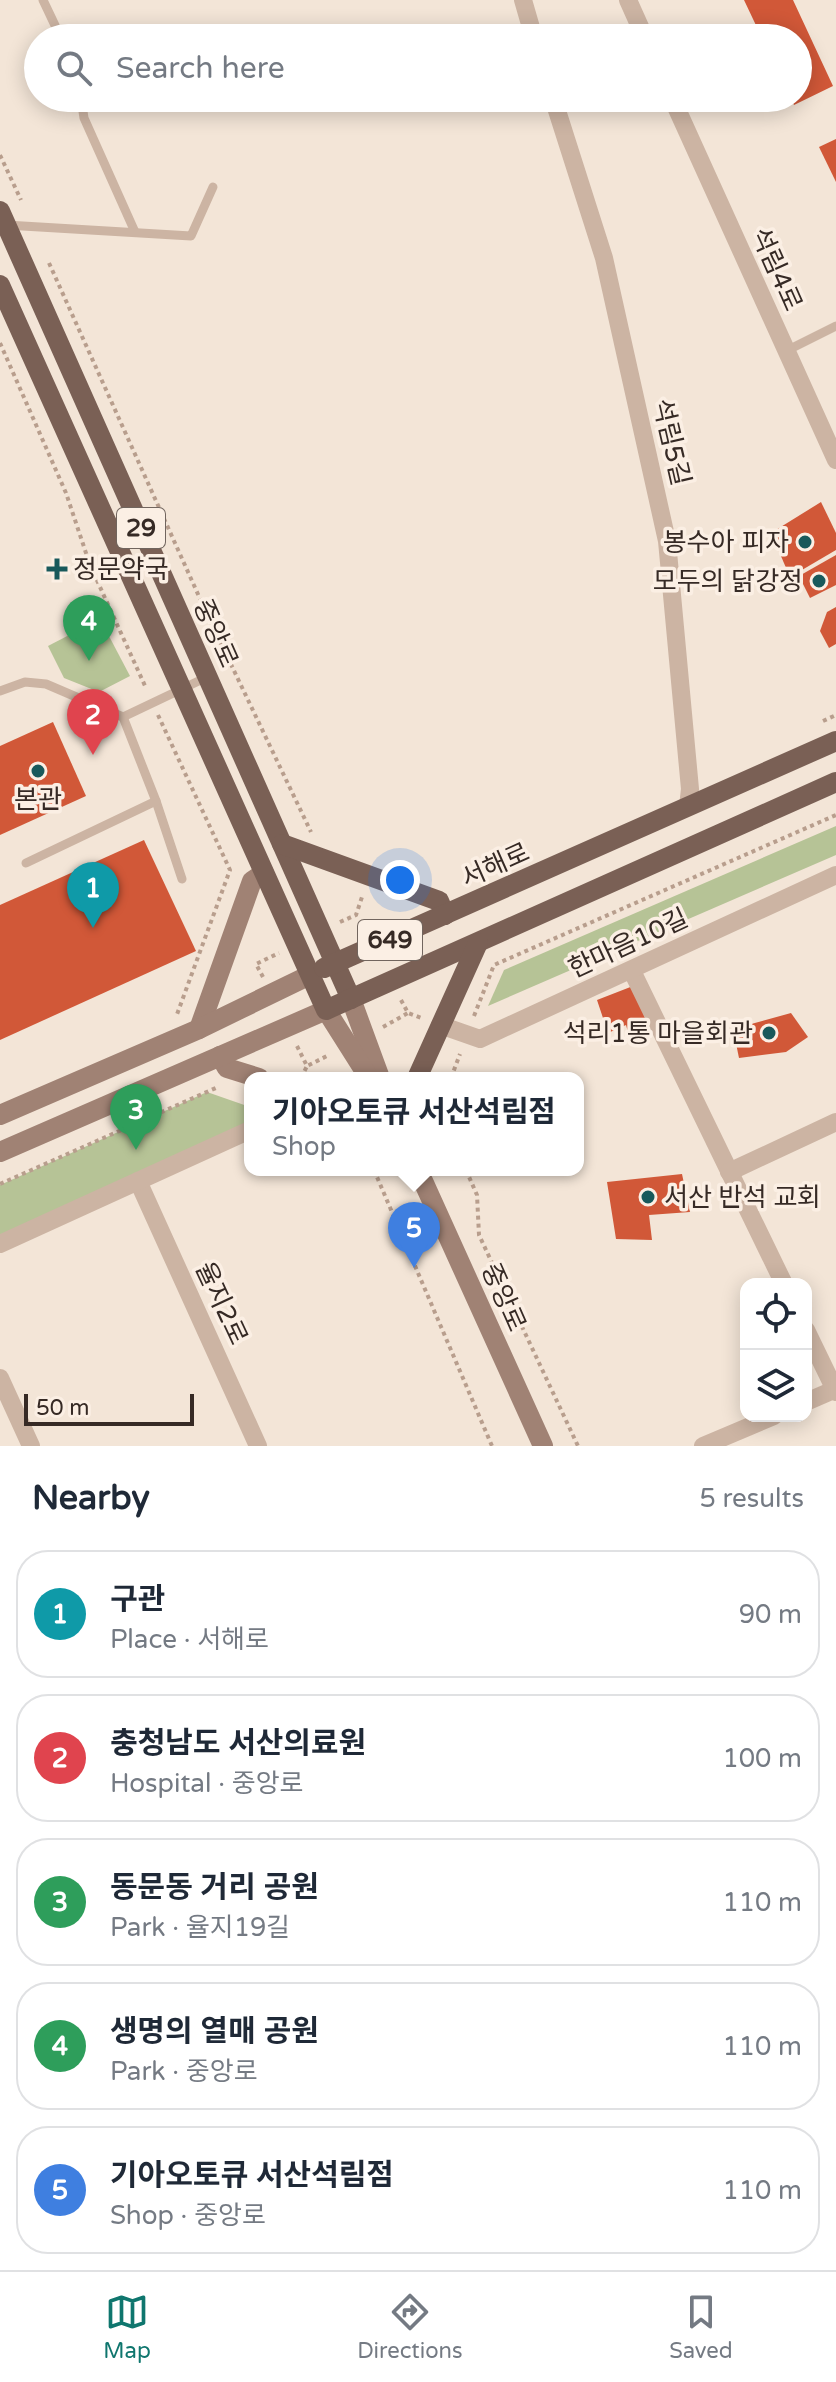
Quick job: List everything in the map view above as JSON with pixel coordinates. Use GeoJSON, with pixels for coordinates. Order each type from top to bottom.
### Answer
{"type":"FeatureCollection","features":[{"type":"Feature","properties":{"kind":"main road","name":"중앙로"},"geometry":{"type":"LineString","coordinates":[[3,218],[351,999],[378,1072]]}},
{"type":"Feature","properties":{"kind":"main road","name":"중앙로"},"geometry":{"type":"LineString","coordinates":[[0,285],[326,1010],[365,1072]]}},
{"type":"Feature","properties":{"kind":"main road","name":"서해로"},"geometry":{"type":"LineString","coordinates":[[0,1115],[199,1029],[310,975],[836,741]]}},
{"type":"Feature","properties":{"kind":"main road"},"geometry":{"type":"LineString","coordinates":[[0,1152],[836,782]]}},
{"type":"Feature","properties":{"kind":"main road"},"geometry":{"type":"LineString","coordinates":[[282,844],[439,901],[445,915]]}},
{"type":"Feature","properties":{"kind":"main road"},"geometry":{"type":"LineString","coordinates":[[199,1029],[252,881],[264,873]]}},
{"type":"Feature","properties":{"kind":"main road"},"geometry":{"type":"LineString","coordinates":[[420,1072],[478,943]]}},
{"type":"Feature","properties":{"kind":"main road"},"geometry":{"type":"LineString","coordinates":[[220,1056],[227,1068],[244,1073]]}},
{"type":"Feature","properties":{"kind":"main road","name":"중앙로"},"geometry":{"type":"LineString","coordinates":[[421,1176],[543,1446]]}},
{"type":"Feature","properties":{"kind":"street"},"geometry":{"type":"LineString","coordinates":[[523,0],[530,24]]}},
{"type":"Feature","properties":{"kind":"street"},"geometry":{"type":"LineString","coordinates":[[628,0],[639,24]]}},
{"type":"Feature","properties":{"kind":"street","name":"석림5길"},"geometry":{"type":"LineString","coordinates":[[557,112],[604,258],[667,541],[690,789],[688,807]]}},
{"type":"Feature","properties":{"kind":"street","name":"석림4로"},"geometry":{"type":"LineString","coordinates":[[678,112],[836,460]]}},
{"type":"Feature","properties":{"kind":"street","name":"한마음10길"},"geometry":{"type":"LineString","coordinates":[[467,1035],[480,1039],[836,875]]}},
{"type":"Feature","properties":{"kind":"street"},"geometry":{"type":"LineString","coordinates":[[632,971],[781,1278]]}},
{"type":"Feature","properties":{"kind":"street"},"geometry":{"type":"LineString","coordinates":[[440,1025],[467,1035]]}},
{"type":"Feature","properties":{"kind":"street"},"geometry":{"type":"LineString","coordinates":[[729,1172],[836,1122]]}},
{"type":"Feature","properties":{"kind":"street"},"geometry":{"type":"LineString","coordinates":[[0,1244],[244,1133]]}},
{"type":"Feature","properties":{"kind":"street","name":"율지2로"},"geometry":{"type":"LineString","coordinates":[[138,1181],[258,1446]]}},
{"type":"Feature","properties":{"kind":"street"},"geometry":{"type":"LineString","coordinates":[[812,1342],[836,1390],[812,1400]]}},
{"type":"Feature","properties":{"kind":"street"},"geometry":{"type":"LineString","coordinates":[[0,1378],[31,1446]]}},
{"type":"Feature","properties":{"kind":"street"},"geometry":{"type":"LineString","coordinates":[[703,1446],[760,1422]]}},
{"type":"Feature","properties":{"kind":"lane"},"geometry":{"type":"LineString","coordinates":[[43,0],[54,24]]}},
{"type":"Feature","properties":{"kind":"lane"},"geometry":{"type":"LineString","coordinates":[[83,112],[135,232]]}},
{"type":"Feature","properties":{"kind":"lane"},"geometry":{"type":"LineString","coordinates":[[3,218],[33,227],[191,236],[213,187]]}},
{"type":"Feature","properties":{"kind":"lane"},"geometry":{"type":"LineString","coordinates":[[786,351],[836,326]]}},
{"type":"Feature","properties":{"kind":"lane"},"geometry":{"type":"LineString","coordinates":[[123,717],[207,677]]}},
{"type":"Feature","properties":{"kind":"lane"},"geometry":{"type":"LineString","coordinates":[[0,691],[25,682],[46,684],[123,717],[182,879]]}},
{"type":"Feature","properties":{"kind":"lane"},"geometry":{"type":"LineString","coordinates":[[26,863],[156,801]]}},
{"type":"Feature","properties":{"kind":"path"},"geometry":{"type":"LineString","coordinates":[[0,155],[206,612],[317,844]]}},
{"type":"Feature","properties":{"kind":"path"},"geometry":{"type":"LineString","coordinates":[[453,1072],[494,965],[836,815]]}},
{"type":"Feature","properties":{"kind":"path"},"geometry":{"type":"LineString","coordinates":[[304,1072],[307,1066]]}},
{"type":"Feature","properties":{"kind":"path"},"geometry":{"type":"LineString","coordinates":[[0,1184],[217,1086],[228,1091]]}},
{"type":"Feature","properties":{"kind":"path"},"geometry":{"type":"LineString","coordinates":[[377,1176],[492,1446]]}},
{"type":"Feature","properties":{"kind":"path"},"geometry":{"type":"LineString","coordinates":[[469,1176],[477,1195],[479,1235],[578,1446]]}},
{"type":"Feature","properties":{"kind":"green space"},"geometry":{"type":"Polygon","coordinates":[[[100,619],[130,676],[99,692],[64,678],[48,646],[100,619]]]}},
{"type":"Feature","properties":{"kind":"green space"},"geometry":{"type":"Polygon","coordinates":[[[836,826],[836,855],[488,1006],[504,970],[836,826]]]}},
{"type":"Feature","properties":{"kind":"green space"},"geometry":{"type":"Polygon","coordinates":[[[207,1092],[244,1105],[244,1127],[0,1238],[0,1185],[207,1092]]]}},
{"type":"Feature","properties":{"kind":"building"},"geometry":{"type":"Polygon","coordinates":[[[744,0],[793,0],[804,24],[755,24],[744,0]]]}},
{"type":"Feature","properties":{"kind":"building"},"geometry":{"type":"Polygon","coordinates":[[[812,41],[833,86],[812,96],[812,41]]]}},
{"type":"Feature","properties":{"kind":"building"},"geometry":{"type":"Polygon","coordinates":[[[836,139],[836,182],[819,147],[836,139]]]}},
{"type":"Feature","properties":{"kind":"building","name":"봉수아 피자"},"geometry":{"type":"Polygon","coordinates":[[[821,502],[836,533],[836,550],[790,577],[771,533],[821,502]]]}},
{"type":"Feature","properties":{"kind":"building","name":"모두의 닭강정"},"geometry":{"type":"Polygon","coordinates":[[[836,555],[836,585],[810,598],[799,576],[836,555]]]}},
{"type":"Feature","properties":{"kind":"building"},"geometry":{"type":"Polygon","coordinates":[[[836,607],[836,644],[829,648],[820,631],[827,612],[836,607]]]}},
{"type":"Feature","properties":{"kind":"building","name":"본관"},"geometry":{"type":"Polygon","coordinates":[[[53,722],[86,796],[0,835],[0,746],[53,722]]]}},
{"type":"Feature","properties":{"kind":"building"},"geometry":{"type":"Polygon","coordinates":[[[144,840],[196,951],[0,1040],[0,905],[144,840]]]}},
{"type":"Feature","properties":{"kind":"building"},"geometry":{"type":"Polygon","coordinates":[[[633,986],[646,1020],[628,1032],[626,1025],[608,1033],[597,1000],[633,986]]]}},
{"type":"Feature","properties":{"kind":"building","name":"석리1통 마을회관"},"geometry":{"type":"Polygon","coordinates":[[[791,1013],[808,1037],[786,1052],[739,1058],[733,1029],[791,1013]]]}},
{"type":"Feature","properties":{"kind":"building","name":"서산 반석 교회"},"geometry":{"type":"Polygon","coordinates":[[[682,1174],[690,1212],[649,1215],[652,1240],[616,1239],[607,1182],[682,1174]]]}},
{"type":"Feature","properties":{"kind":"place","name":"봉수아 피자"},"geometry":{"type":"Point","coordinates":[805,542]}},
{"type":"Feature","properties":{"kind":"place","name":"정문약국"},"geometry":{"type":"Point","coordinates":[57,569]}},
{"type":"Feature","properties":{"kind":"place","name":"모두의 닭강정"},"geometry":{"type":"Point","coordinates":[819,581]}},
{"type":"Feature","properties":{"kind":"place","name":"생명의 열매 공원"},"geometry":{"type":"Point","coordinates":[89,661]}},
{"type":"Feature","properties":{"kind":"place","name":"충청남도 서산의료원"},"geometry":{"type":"Point","coordinates":[93,755]}},
{"type":"Feature","properties":{"kind":"place","name":"본관"},"geometry":{"type":"Point","coordinates":[38,771]}},
{"type":"Feature","properties":{"kind":"place","name":"구관"},"geometry":{"type":"Point","coordinates":[93,928]}},
{"type":"Feature","properties":{"kind":"place","name":"석리1통 마을회관"},"geometry":{"type":"Point","coordinates":[769,1033]}},
{"type":"Feature","properties":{"kind":"place","name":"동문동 거리 공원"},"geometry":{"type":"Point","coordinates":[136,1150]}},
{"type":"Feature","properties":{"kind":"place","name":"서산 반석 교회"},"geometry":{"type":"Point","coordinates":[648,1197]}},
{"type":"Feature","properties":{"kind":"place","name":"기아오토큐 서산석림점"},"geometry":{"type":"Point","coordinates":[414,1268]}}]}
